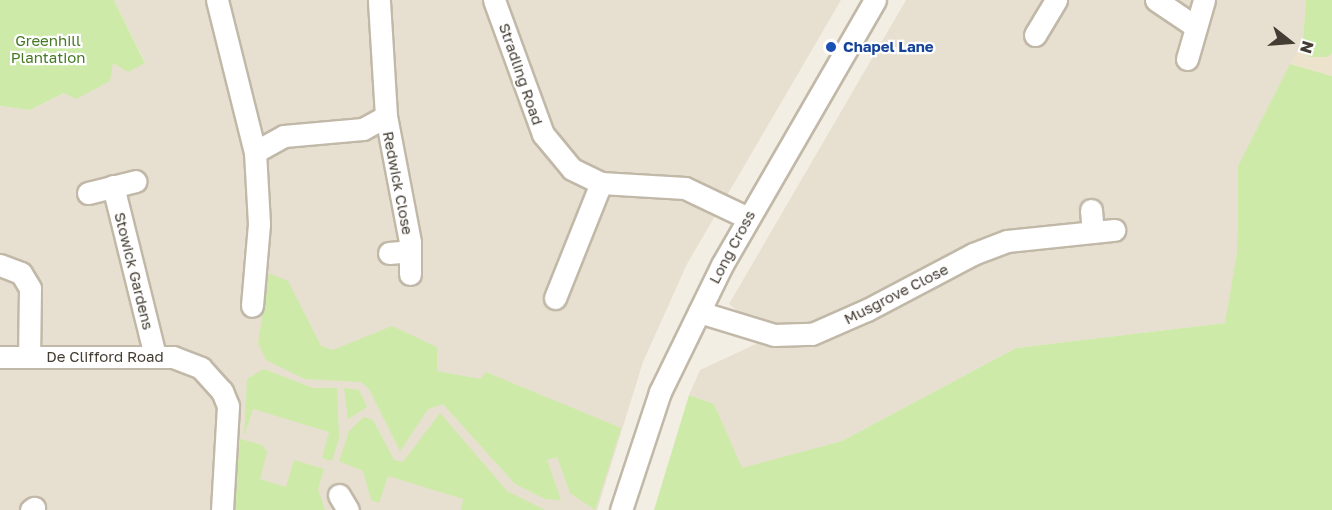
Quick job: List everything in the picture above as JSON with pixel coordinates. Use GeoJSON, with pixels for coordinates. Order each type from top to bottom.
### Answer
{"type":"FeatureCollection","features":[{"type":"Feature","properties":{"kind":"street"},"geometry":{"type":"LineString","coordinates":[[217,0],[255,152],[259,224],[252,306]]}},
{"type":"Feature","properties":{"kind":"street"},"geometry":{"type":"LineString","coordinates":[[255,152],[284,136],[363,129],[386,116],[379,0]]}},
{"type":"Feature","properties":{"kind":"street","name":"Stradling Road"},"geometry":{"type":"LineString","coordinates":[[494,0],[543,134],[572,170],[601,183],[685,188],[746,217]]}},
{"type":"Feature","properties":{"kind":"street","name":"Long Cross"},"geometry":{"type":"LineString","coordinates":[[621,510],[660,392],[746,217],[875,0]]}},
{"type":"Feature","properties":{"kind":"street"},"geometry":{"type":"LineString","coordinates":[[1035,35],[1056,0]]}},
{"type":"Feature","properties":{"kind":"street"},"geometry":{"type":"LineString","coordinates":[[1156,0],[1196,27]]}},
{"type":"Feature","properties":{"kind":"street"},"geometry":{"type":"LineString","coordinates":[[1187,59],[1204,0]]}},
{"type":"Feature","properties":{"kind":"street","name":"Redwick Close"},"geometry":{"type":"LineString","coordinates":[[386,116],[400,252],[411,274]]}},
{"type":"Feature","properties":{"kind":"street"},"geometry":{"type":"LineString","coordinates":[[88,193],[136,181]]}},
{"type":"Feature","properties":{"kind":"street"},"geometry":{"type":"LineString","coordinates":[[563,292],[601,183]]}},
{"type":"Feature","properties":{"kind":"street","name":"Stowick Gardens"},"geometry":{"type":"LineString","coordinates":[[113,186],[155,356]]}},
{"type":"Feature","properties":{"kind":"street"},"geometry":{"type":"LineString","coordinates":[[1091,210],[1093,232]]}},
{"type":"Feature","properties":{"kind":"street","name":"Musgrove Close"},"geometry":{"type":"LineString","coordinates":[[699,312],[774,335],[812,334],[990,247],[1024,237],[1114,230]]}},
{"type":"Feature","properties":{"kind":"street"},"geometry":{"type":"LineString","coordinates":[[0,265],[21,273],[30,288],[28,356]]}},
{"type":"Feature","properties":{"kind":"street","name":"De Clifford Road"},"geometry":{"type":"LineString","coordinates":[[0,357],[155,356],[193,363],[216,382],[226,399],[222,510]]}},
{"type":"Feature","properties":{"kind":"shaded area"},"geometry":{"type":"Polygon","coordinates":[[[114,0],[841,0],[687,264],[643,362],[597,510],[0,510],[0,106],[30,110],[64,93],[72,94],[113,63],[145,62],[114,0]]]}},
{"type":"Feature","properties":{"kind":"shaded area"},"geometry":{"type":"Polygon","coordinates":[[[906,0],[1306,0],[1303,41],[1238,166],[1237,252],[1226,323],[1016,348],[842,441],[741,469],[714,404],[689,395],[700,370],[756,344],[762,322],[746,318],[729,304],[906,0]]]}},
{"type":"Feature","properties":{"kind":"shaded area"},"geometry":{"type":"Polygon","coordinates":[[[1306,0],[1332,0],[1332,76],[1290,64],[1303,41],[1306,0]]]}},
{"type":"Feature","properties":{"kind":"green space","name":"Greenhill Plantation"},"geometry":{"type":"Polygon","coordinates":[[[0,0],[114,0],[145,63],[128,72],[113,63],[110,81],[76,99],[64,93],[30,110],[0,106],[0,0]]]}},
{"type":"Feature","properties":{"kind":"green space"},"geometry":{"type":"Polygon","coordinates":[[[1306,0],[1332,0],[1332,53],[1328,57],[1310,57],[1299,50],[1303,41],[1306,0]]]}},
{"type":"Feature","properties":{"kind":"green space"},"geometry":{"type":"Polygon","coordinates":[[[1290,64],[1332,76],[1332,510],[654,510],[689,395],[714,404],[742,468],[842,441],[1016,348],[1225,323],[1237,252],[1238,166],[1290,64]]]}},
{"type":"Feature","properties":{"kind":"green space"},"geometry":{"type":"Polygon","coordinates":[[[269,273],[288,281],[321,346],[333,350],[392,326],[437,347],[437,371],[480,379],[486,372],[621,428],[595,510],[570,493],[557,457],[547,460],[561,500],[545,499],[515,484],[443,404],[428,409],[400,451],[369,389],[361,382],[305,379],[266,360],[258,343],[269,273]]]}},
{"type":"Feature","properties":{"kind":"green space"},"geometry":{"type":"Polygon","coordinates":[[[264,369],[313,388],[337,388],[339,438],[332,461],[322,458],[329,432],[253,409],[244,436],[247,379],[264,369]]]}},
{"type":"Feature","properties":{"kind":"green space"},"geometry":{"type":"Polygon","coordinates":[[[344,388],[359,390],[367,407],[348,419],[344,388]]]}},
{"type":"Feature","properties":{"kind":"green space"},"geometry":{"type":"Polygon","coordinates":[[[440,413],[507,491],[545,510],[461,510],[463,499],[388,476],[379,503],[371,500],[363,471],[339,461],[349,431],[364,417],[373,420],[394,460],[403,462],[440,413]]]}},
{"type":"Feature","properties":{"kind":"green space"},"geometry":{"type":"Polygon","coordinates":[[[240,439],[262,445],[267,452],[260,479],[286,487],[294,460],[324,469],[318,489],[325,510],[234,510],[240,439]]]}},
{"type":"Feature","properties":{"kind":"place","name":"Chapel Lane"},"geometry":{"type":"Point","coordinates":[831,47]}}]}
